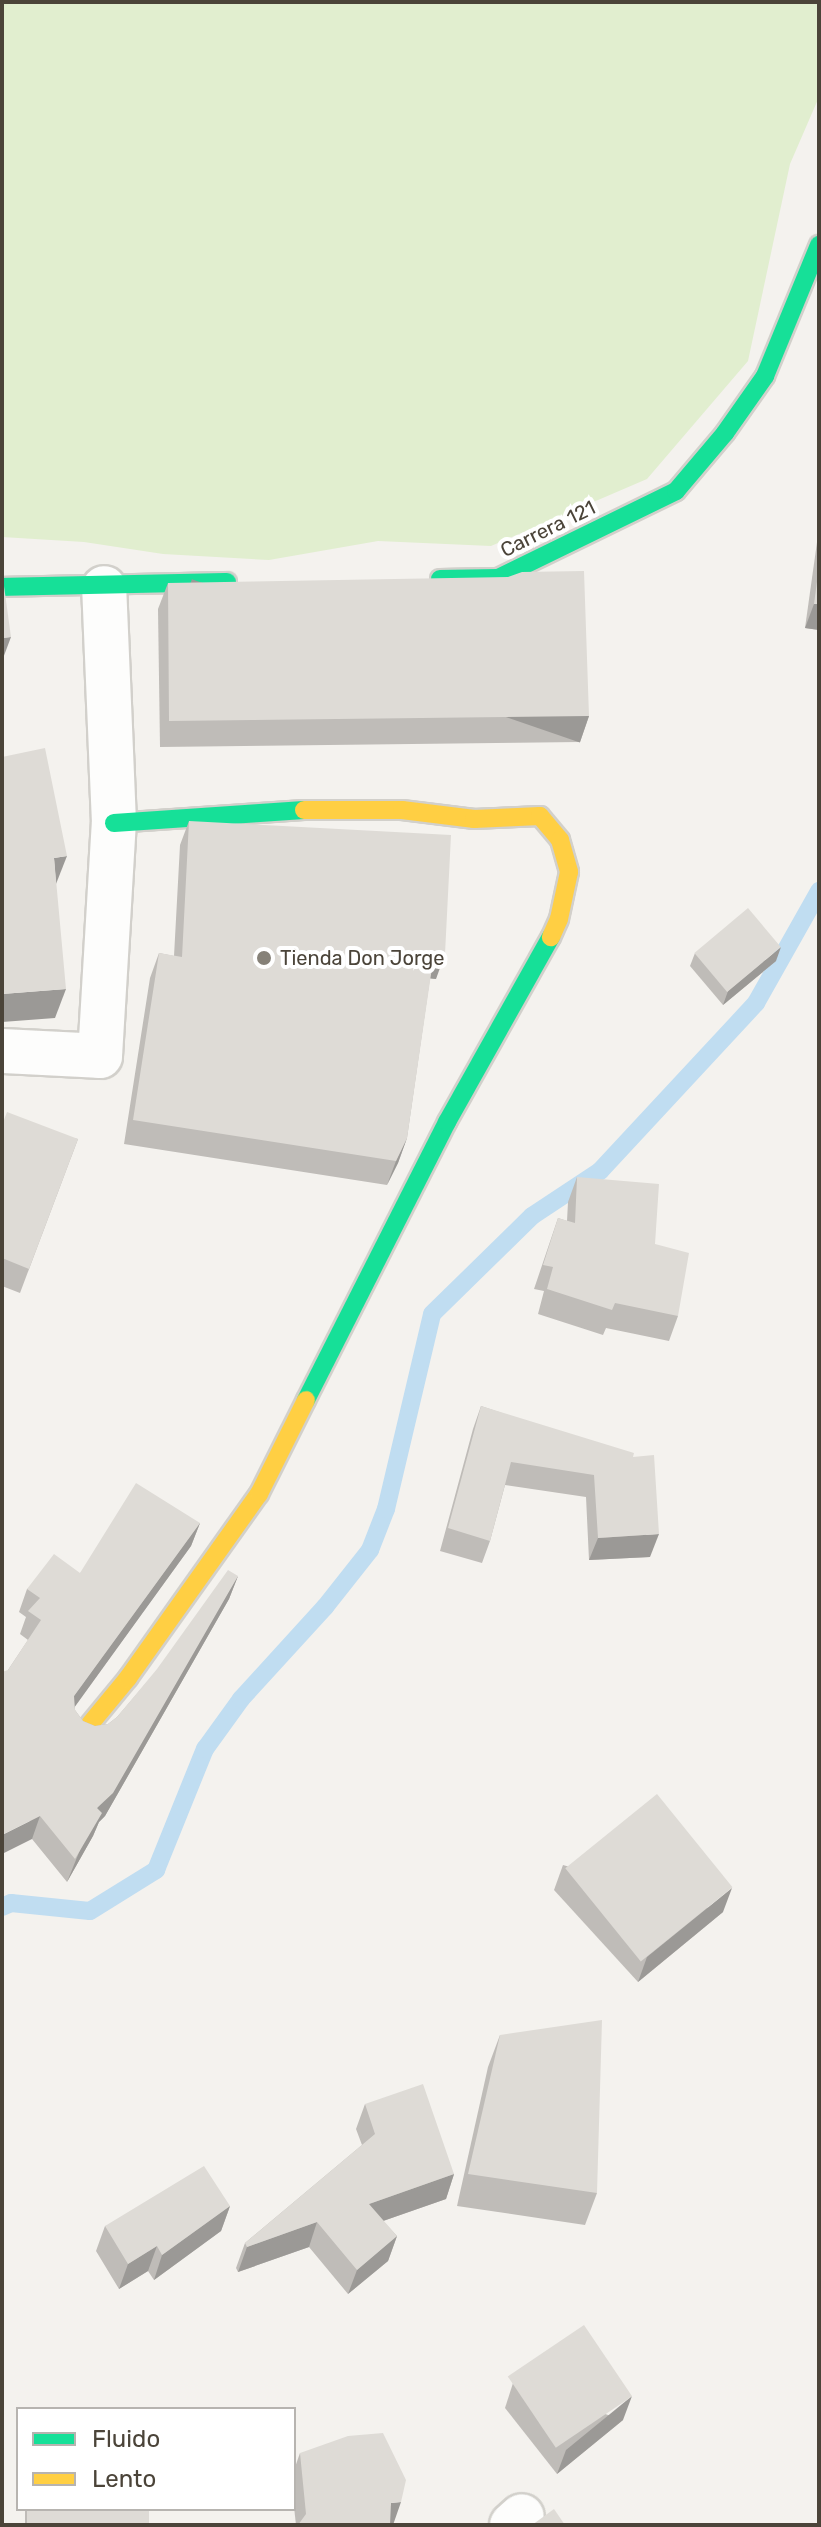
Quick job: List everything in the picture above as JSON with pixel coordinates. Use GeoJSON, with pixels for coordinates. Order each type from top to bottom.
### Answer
{"type":"FeatureCollection","features":[{"type":"Feature","properties":{"kind":"street","name":"Carrera 121"},"geometry":{"type":"LineString","coordinates":[[420,579],[498,578],[676,491],[725,433],[765,376],[819,245]]}},
{"type":"Feature","properties":{"kind":"street"},"geometry":{"type":"LineString","coordinates":[[2,587],[104,588],[249,582]]}},
{"type":"Feature","properties":{"kind":"street"},"geometry":{"type":"LineString","coordinates":[[2,1051],[100,1056],[114,823],[104,588]]}},
{"type":"Feature","properties":{"kind":"street"},"geometry":{"type":"LineString","coordinates":[[90,1724],[128,1678],[259,1494],[447,1122],[540,962],[559,919],[569,872],[560,840],[540,816],[474,819],[402,810],[319,809],[114,823]]}},
{"type":"Feature","properties":{"kind":"green space"},"geometry":{"type":"Polygon","coordinates":[[[2,2],[819,2],[819,97],[790,164],[748,361],[647,479],[491,546],[378,541],[269,560],[163,554],[84,542],[2,537],[2,2]]]}},
{"type":"Feature","properties":{"kind":"building"},"geometry":{"type":"Polygon","coordinates":[[[819,567],[819,604],[814,604],[819,567]]]}},
{"type":"Feature","properties":{"kind":"building"},"geometry":{"type":"Polygon","coordinates":[[[584,571],[589,716],[169,721],[168,583],[508,577],[522,572],[584,571]]]}},
{"type":"Feature","properties":{"kind":"building"},"geometry":{"type":"Polygon","coordinates":[[[2,584],[11,637],[2,638],[2,584]]]}},
{"type":"Feature","properties":{"kind":"building"},"geometry":{"type":"Polygon","coordinates":[[[45,748],[67,856],[54,858],[66,989],[2,994],[2,757],[45,748]]]}},
{"type":"Feature","properties":{"kind":"building"},"geometry":{"type":"Polygon","coordinates":[[[189,821],[451,835],[445,954],[434,954],[407,1138],[396,1161],[133,1120],[159,953],[182,957],[189,821]]]}},
{"type":"Feature","properties":{"kind":"building"},"geometry":{"type":"Polygon","coordinates":[[[748,908],[781,947],[727,992],[694,953],[748,908]]]}},
{"type":"Feature","properties":{"kind":"building"},"geometry":{"type":"Polygon","coordinates":[[[7,1112],[78,1139],[29,1269],[2,1258],[2,1125],[7,1112]]]}},
{"type":"Feature","properties":{"kind":"building"},"geometry":{"type":"Polygon","coordinates":[[[577,1177],[659,1184],[655,1244],[689,1253],[678,1316],[615,1303],[612,1310],[547,1289],[553,1267],[543,1265],[558,1218],[575,1223],[577,1177]]]}},
{"type":"Feature","properties":{"kind":"building"},"geometry":{"type":"Polygon","coordinates":[[[481,1406],[634,1453],[633,1457],[654,1455],[659,1534],[598,1538],[594,1475],[511,1462],[490,1541],[448,1528],[481,1406]]]}},
{"type":"Feature","properties":{"kind":"building"},"geometry":{"type":"Polygon","coordinates":[[[136,1483],[200,1523],[74,1696],[75,1710],[83,1721],[95,1726],[108,1724],[117,1717],[157,1669],[228,1570],[238,1576],[113,1793],[97,1808],[102,1813],[75,1859],[40,1816],[2,1835],[2,1672],[8,1670],[41,1620],[28,1611],[40,1598],[27,1589],[54,1554],[80,1573],[136,1483]]]}},
{"type":"Feature","properties":{"kind":"building"},"geometry":{"type":"Polygon","coordinates":[[[657,1794],[733,1887],[641,1962],[565,1868],[657,1794]]]}},
{"type":"Feature","properties":{"kind":"building"},"geometry":{"type":"Polygon","coordinates":[[[602,2020],[597,2193],[468,2174],[500,2035],[602,2020]]]}},
{"type":"Feature","properties":{"kind":"building"},"geometry":{"type":"Polygon","coordinates":[[[423,2084],[454,2174],[369,2204],[397,2236],[357,2270],[317,2222],[247,2247],[245,2243],[375,2134],[365,2104],[423,2084]]]}},
{"type":"Feature","properties":{"kind":"building"},"geometry":{"type":"Polygon","coordinates":[[[204,2166],[230,2206],[162,2255],[157,2246],[128,2264],[105,2226],[204,2166]]]}},
{"type":"Feature","properties":{"kind":"building"},"geometry":{"type":"Polygon","coordinates":[[[584,2325],[632,2396],[556,2448],[508,2376],[584,2325]]]}},
{"type":"Feature","properties":{"kind":"building"},"geometry":{"type":"Polygon","coordinates":[[[383,2433],[406,2480],[401,2502],[391,2503],[390,2525],[298,2525],[306,2514],[300,2453],[348,2436],[383,2433]]]}},
{"type":"Feature","properties":{"kind":"building"},"geometry":{"type":"Polygon","coordinates":[[[554,2509],[565,2525],[532,2525],[554,2509]]]}},
{"type":"Feature","properties":{"kind":"building"},"geometry":{"type":"Polygon","coordinates":[[[27,2511],[149,2511],[149,2525],[27,2525],[27,2511]]]}},
{"type":"Feature","properties":{"kind":"waterway"},"geometry":{"type":"LineString","coordinates":[[2,1907],[11,1903],[90,1911],[156,1870],[205,1749],[241,1699],[325,1607],[370,1550],[386,1509],[432,1314],[532,1216],[600,1171],[756,1003],[819,891]]}},
{"type":"Feature","properties":{"kind":"traffic: fast"},"geometry":{"type":"LineString","coordinates":[[440,579],[498,578],[676,491],[725,433],[765,376],[819,245]]}},
{"type":"Feature","properties":{"kind":"traffic: fast"},"geometry":{"type":"LineString","coordinates":[[2,587],[227,582]]}},
{"type":"Feature","properties":{"kind":"traffic: fast"},"geometry":{"type":"LineString","coordinates":[[114,823],[304,810]]}},
{"type":"Feature","properties":{"kind":"traffic: fast"},"geometry":{"type":"LineString","coordinates":[[306,1400],[447,1122],[551,937]]}},
{"type":"Feature","properties":{"kind":"traffic: slow"},"geometry":{"type":"LineString","coordinates":[[304,810],[402,810],[474,819],[540,816],[560,840],[569,872],[559,919],[551,937]]}},
{"type":"Feature","properties":{"kind":"traffic: slow"},"geometry":{"type":"LineString","coordinates":[[90,1724],[128,1678],[259,1494],[306,1400]]}},
{"type":"Feature","properties":{"kind":"place","name":"Tienda Don Jorge"},"geometry":{"type":"Point","coordinates":[264,958]}}]}
